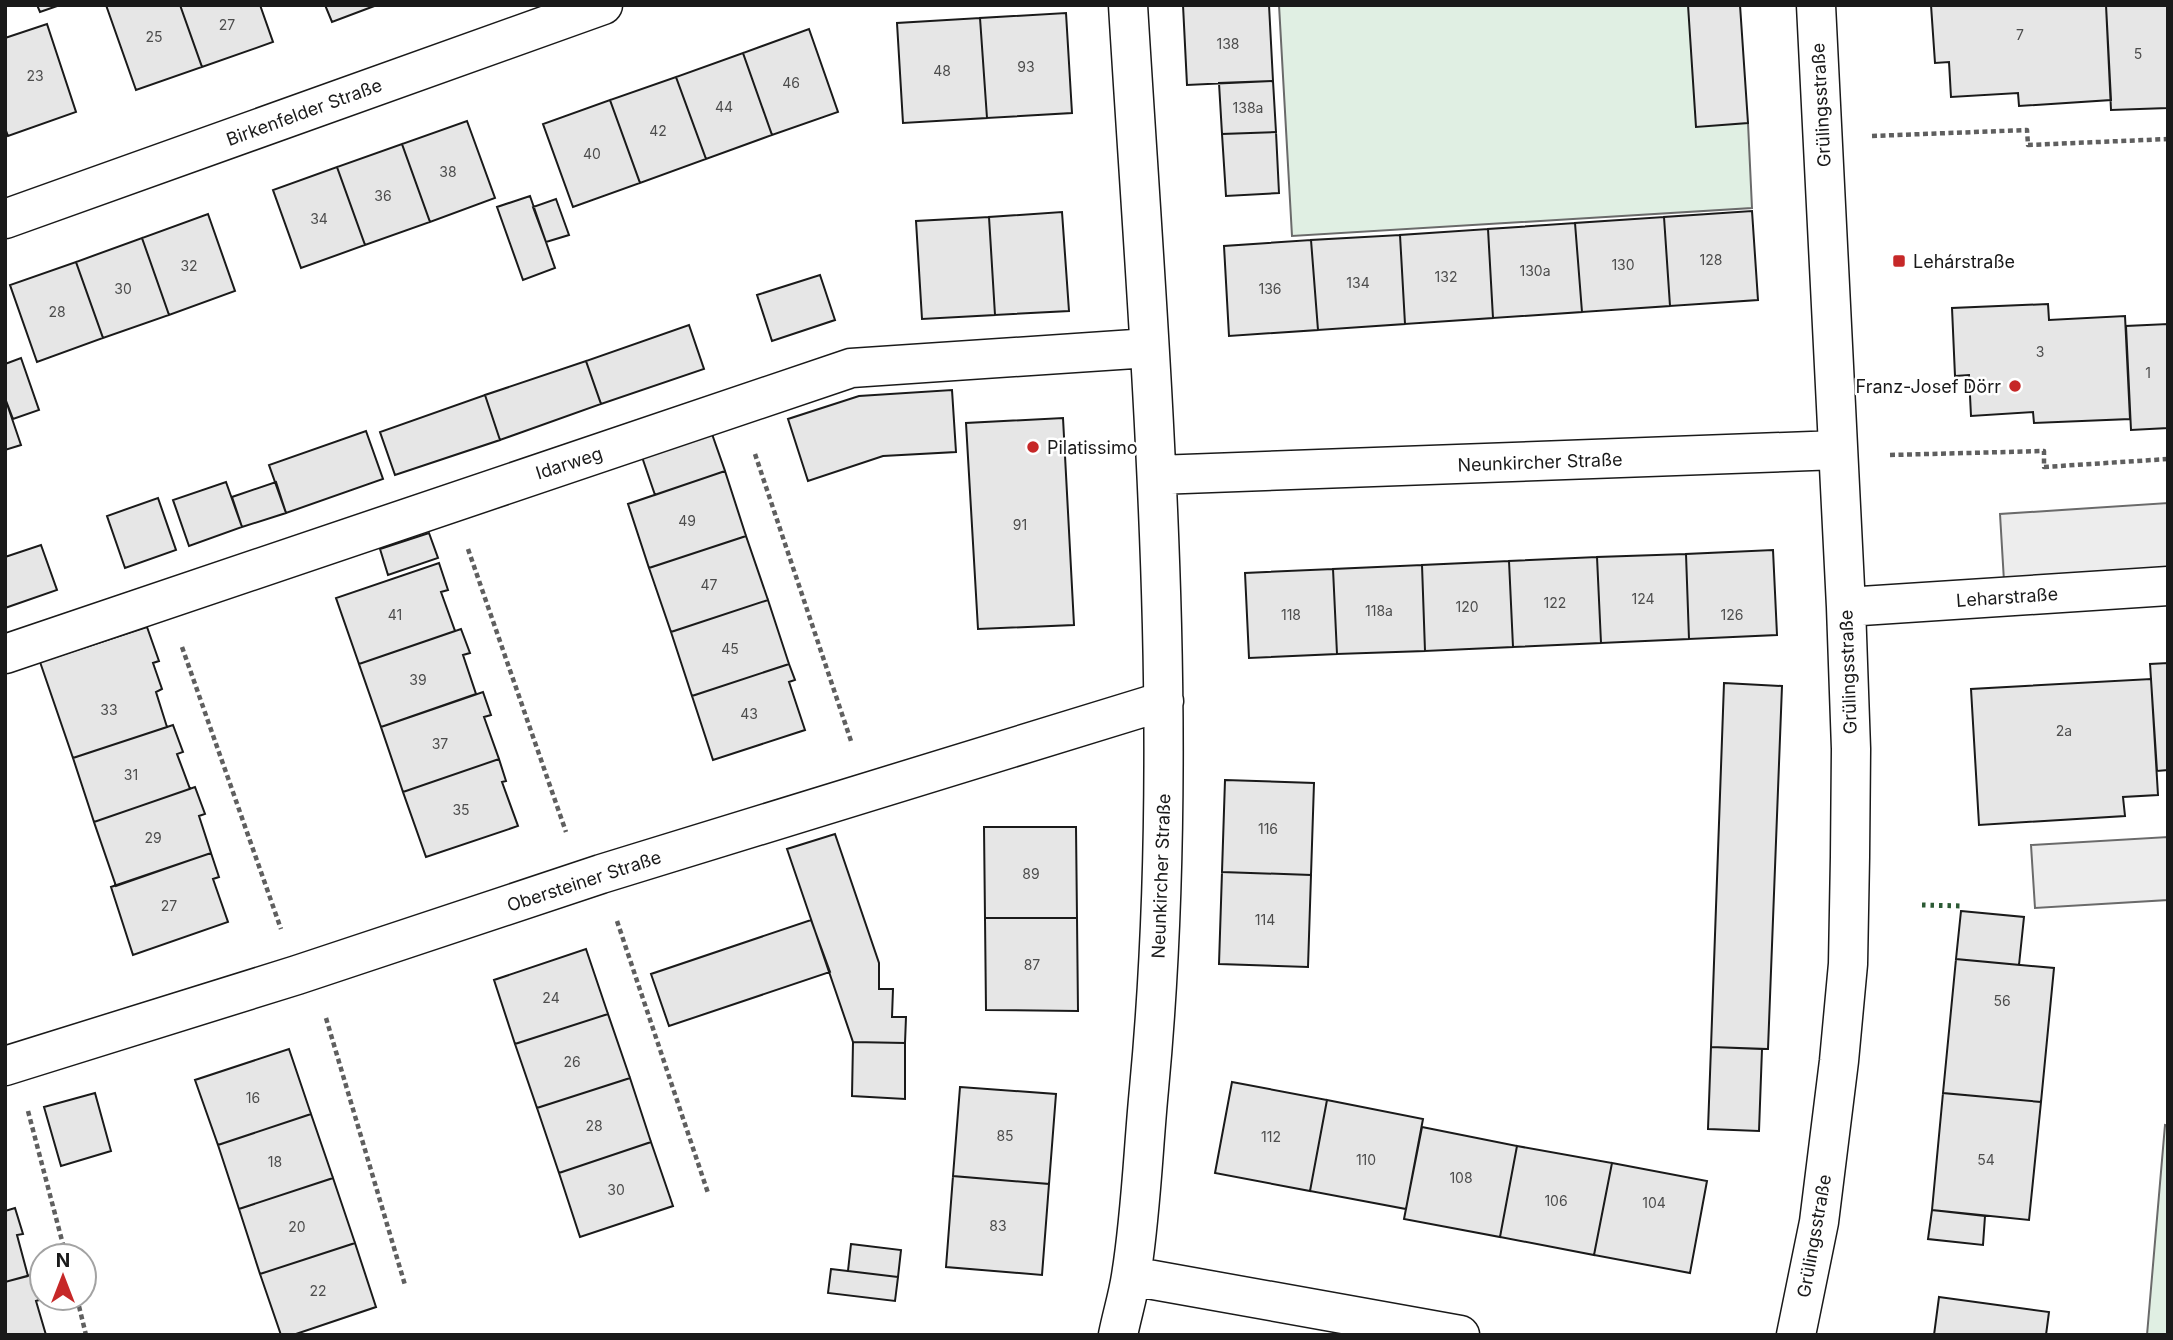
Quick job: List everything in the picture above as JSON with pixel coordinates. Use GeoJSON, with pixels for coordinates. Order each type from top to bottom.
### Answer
{"type":"FeatureCollection","features":[{"type":"Feature","properties":{"kind":"street","name":"Birkenfelder Straße"},"geometry":{"type":"LineString","coordinates":[[5,219],[603,5]]}},
{"type":"Feature","properties":{"kind":"street","name":"Neunkircher Straße"},"geometry":{"type":"LineString","coordinates":[[1118,1335],[1131,1276],[1157,1006],[1164,792],[1157,475],[1128,5]]}},
{"type":"Feature","properties":{"kind":"street","name":"Grülingsstraße"},"geometry":{"type":"LineString","coordinates":[[1797,1335],[1819,1222],[1848,964],[1851,749],[1816,5]]}},
{"type":"Feature","properties":{"kind":"street","name":"Idarweg"},"geometry":{"type":"LineString","coordinates":[[5,654],[851,368],[1149,348]]}},
{"type":"Feature","properties":{"kind":"street","name":"Neunkircher Straße"},"geometry":{"type":"LineString","coordinates":[[1157,475],[1838,450]]}},
{"type":"Feature","properties":{"kind":"street","name":"Leharstraße"},"geometry":{"type":"LineString","coordinates":[[1846,607],[2168,586]]}},
{"type":"Feature","properties":{"kind":"street","name":"Obersteiner Straße"},"geometry":{"type":"LineString","coordinates":[[10,1064],[304,973],[592,877],[1164,701]]}},
{"type":"Feature","properties":{"kind":"street"},"geometry":{"type":"LineString","coordinates":[[1131,1276],[1460,1335]]}},
{"type":"Feature","properties":{"kind":"path"},"geometry":{"type":"LineString","coordinates":[[1823,138],[2027,130],[2028,145],[2168,139]]}},
{"type":"Feature","properties":{"kind":"path"},"geometry":{"type":"LineString","coordinates":[[1838,450],[1897,456],[2044,451],[2045,467],[2168,459]]}},
{"type":"Feature","properties":{"kind":"path"},"geometry":{"type":"LineString","coordinates":[[754,451],[868,791]]}},
{"type":"Feature","properties":{"kind":"path"},"geometry":{"type":"LineString","coordinates":[[463,537],[708,1193]]}},
{"type":"Feature","properties":{"kind":"path"},"geometry":{"type":"LineString","coordinates":[[165,600],[304,973],[405,1285]]}},
{"type":"Feature","properties":{"kind":"path"},"geometry":{"type":"LineString","coordinates":[[10,1064],[62,1242]]}},
{"type":"Feature","properties":{"kind":"path"},"geometry":{"type":"LineString","coordinates":[[80,1312],[86,1335]]}},
{"type":"Feature","properties":{"kind":"green space"},"geometry":{"type":"Polygon","coordinates":[[[1279,5],[1688,5],[1748,123],[1752,208],[1292,236],[1279,5]]]}},
{"type":"Feature","properties":{"kind":"green space"},"geometry":{"type":"Polygon","coordinates":[[[2165,1125],[2168,1126],[2168,1335],[2147,1335],[2165,1125]]]}},
{"type":"Feature","properties":{"kind":"shaded area"},"geometry":{"type":"Polygon","coordinates":[[[2168,503],[2168,586],[2005,598],[2000,514],[2168,503]]]}},
{"type":"Feature","properties":{"kind":"shaded area"},"geometry":{"type":"Polygon","coordinates":[[[2168,837],[2168,900],[2035,908],[2031,845],[2168,837]]]}},
{"type":"Feature","properties":{"kind":"building"},"geometry":{"type":"Polygon","coordinates":[[[37,5],[60,5],[40,12],[37,5]]]}},
{"type":"Feature","properties":{"kind":"building"},"geometry":{"type":"Polygon","coordinates":[[[106,5],[180,5],[202,67],[136,90],[106,5]]]}},
{"type":"Feature","properties":{"kind":"building"},"geometry":{"type":"Polygon","coordinates":[[[180,5],[260,5],[273,42],[202,67],[180,5]]]}},
{"type":"Feature","properties":{"kind":"building"},"geometry":{"type":"Polygon","coordinates":[[[325,5],[377,5],[332,22],[325,5]]]}},
{"type":"Feature","properties":{"kind":"building"},"geometry":{"type":"Polygon","coordinates":[[[1183,5],[1269,5],[1273,81],[1187,85],[1183,5]]]}},
{"type":"Feature","properties":{"kind":"building"},"geometry":{"type":"Polygon","coordinates":[[[1688,5],[1740,5],[1748,123],[1696,127],[1688,5]]]}},
{"type":"Feature","properties":{"kind":"building"},"geometry":{"type":"Polygon","coordinates":[[[1931,5],[2106,5],[2111,100],[2019,106],[2018,93],[1951,97],[1949,62],[1935,63],[1931,5]]]}},
{"type":"Feature","properties":{"kind":"building"},"geometry":{"type":"Polygon","coordinates":[[[2106,5],[2168,5],[2168,108],[2111,110],[2106,5]]]}},
{"type":"Feature","properties":{"kind":"building"},"geometry":{"type":"Polygon","coordinates":[[[1066,13],[1072,113],[987,118],[980,18],[1066,13]]]}},
{"type":"Feature","properties":{"kind":"building"},"geometry":{"type":"Polygon","coordinates":[[[980,18],[987,118],[903,123],[897,23],[980,18]]]}},
{"type":"Feature","properties":{"kind":"building"},"geometry":{"type":"Polygon","coordinates":[[[47,24],[76,112],[8,136],[5,128],[5,38],[47,24]]]}},
{"type":"Feature","properties":{"kind":"building"},"geometry":{"type":"Polygon","coordinates":[[[809,29],[838,112],[772,135],[743,53],[809,29]]]}},
{"type":"Feature","properties":{"kind":"building"},"geometry":{"type":"Polygon","coordinates":[[[743,53],[772,135],[706,159],[676,77],[743,53]]]}},
{"type":"Feature","properties":{"kind":"building"},"geometry":{"type":"Polygon","coordinates":[[[676,77],[706,159],[640,183],[610,100],[676,77]]]}},
{"type":"Feature","properties":{"kind":"building"},"geometry":{"type":"Polygon","coordinates":[[[1273,81],[1276,132],[1222,134],[1219,83],[1273,81]]]}},
{"type":"Feature","properties":{"kind":"building"},"geometry":{"type":"Polygon","coordinates":[[[610,100],[640,183],[573,207],[543,124],[610,100]]]}},
{"type":"Feature","properties":{"kind":"building"},"geometry":{"type":"Polygon","coordinates":[[[467,121],[495,198],[430,222],[402,144],[467,121]]]}},
{"type":"Feature","properties":{"kind":"building"},"geometry":{"type":"Polygon","coordinates":[[[1276,132],[1279,193],[1226,196],[1222,134],[1276,132]]]}},
{"type":"Feature","properties":{"kind":"building"},"geometry":{"type":"Polygon","coordinates":[[[402,144],[430,222],[365,245],[337,167],[402,144]]]}},
{"type":"Feature","properties":{"kind":"building"},"geometry":{"type":"Polygon","coordinates":[[[337,167],[365,245],[301,268],[273,190],[337,167]]]}},
{"type":"Feature","properties":{"kind":"building"},"geometry":{"type":"Polygon","coordinates":[[[530,196],[555,268],[523,280],[497,207],[530,196]]]}},
{"type":"Feature","properties":{"kind":"building"},"geometry":{"type":"Polygon","coordinates":[[[556,199],[569,235],[546,242],[533,207],[556,199]]]}},
{"type":"Feature","properties":{"kind":"building"},"geometry":{"type":"Polygon","coordinates":[[[1752,211],[1758,300],[1670,306],[1664,217],[1752,211]]]}},
{"type":"Feature","properties":{"kind":"building"},"geometry":{"type":"Polygon","coordinates":[[[1062,212],[1069,311],[995,315],[989,217],[1062,212]]]}},
{"type":"Feature","properties":{"kind":"building"},"geometry":{"type":"Polygon","coordinates":[[[208,214],[235,291],[169,315],[142,238],[208,214]]]}},
{"type":"Feature","properties":{"kind":"building"},"geometry":{"type":"Polygon","coordinates":[[[989,217],[995,315],[922,319],[916,221],[989,217]]]}},
{"type":"Feature","properties":{"kind":"building"},"geometry":{"type":"Polygon","coordinates":[[[1664,217],[1670,306],[1582,312],[1575,223],[1664,217]]]}},
{"type":"Feature","properties":{"kind":"building"},"geometry":{"type":"Polygon","coordinates":[[[1575,223],[1582,312],[1493,318],[1488,229],[1575,223]]]}},
{"type":"Feature","properties":{"kind":"building"},"geometry":{"type":"Polygon","coordinates":[[[1488,229],[1493,318],[1405,324],[1400,235],[1488,229]]]}},
{"type":"Feature","properties":{"kind":"building"},"geometry":{"type":"Polygon","coordinates":[[[1400,235],[1405,324],[1318,330],[1311,240],[1400,235]]]}},
{"type":"Feature","properties":{"kind":"building"},"geometry":{"type":"Polygon","coordinates":[[[142,238],[169,315],[103,338],[76,262],[142,238]]]}},
{"type":"Feature","properties":{"kind":"building"},"geometry":{"type":"Polygon","coordinates":[[[1311,240],[1318,330],[1229,336],[1224,246],[1311,240]]]}},
{"type":"Feature","properties":{"kind":"building"},"geometry":{"type":"Polygon","coordinates":[[[76,262],[103,338],[37,362],[10,285],[76,262]]]}},
{"type":"Feature","properties":{"kind":"building"},"geometry":{"type":"Polygon","coordinates":[[[820,275],[835,320],[772,341],[757,295],[820,275]]]}},
{"type":"Feature","properties":{"kind":"building"},"geometry":{"type":"Polygon","coordinates":[[[2048,304],[2049,320],[2125,316],[2130,419],[2034,423],[2033,412],[1971,416],[1969,375],[1955,376],[1952,308],[2048,304]]]}},
{"type":"Feature","properties":{"kind":"building"},"geometry":{"type":"Polygon","coordinates":[[[2168,324],[2168,428],[2131,430],[2126,326],[2168,324]]]}},
{"type":"Feature","properties":{"kind":"building"},"geometry":{"type":"Polygon","coordinates":[[[689,325],[704,369],[601,404],[586,361],[689,325]]]}},
{"type":"Feature","properties":{"kind":"building"},"geometry":{"type":"Polygon","coordinates":[[[21,358],[39,410],[13,419],[5,398],[5,364],[21,358]]]}},
{"type":"Feature","properties":{"kind":"building"},"geometry":{"type":"Polygon","coordinates":[[[586,361],[601,404],[500,440],[485,395],[586,361]]]}},
{"type":"Feature","properties":{"kind":"building"},"geometry":{"type":"Polygon","coordinates":[[[952,390],[956,452],[883,456],[808,481],[788,419],[859,396],[952,390]]]}},
{"type":"Feature","properties":{"kind":"building"},"geometry":{"type":"Polygon","coordinates":[[[485,395],[500,440],[395,475],[380,432],[485,395]]]}},
{"type":"Feature","properties":{"kind":"building"},"geometry":{"type":"Polygon","coordinates":[[[5,398],[21,445],[5,450],[5,398]]]}},
{"type":"Feature","properties":{"kind":"building"},"geometry":{"type":"Polygon","coordinates":[[[1063,418],[1074,625],[978,629],[966,423],[1063,418]]]}},
{"type":"Feature","properties":{"kind":"building"},"geometry":{"type":"Polygon","coordinates":[[[366,431],[383,479],[286,513],[269,465],[366,431]]]}},
{"type":"Feature","properties":{"kind":"building"},"geometry":{"type":"Polygon","coordinates":[[[712,434],[725,471],[655,495],[642,457],[712,434]]]}},
{"type":"Feature","properties":{"kind":"building"},"geometry":{"type":"Polygon","coordinates":[[[725,471],[746,536],[649,568],[628,504],[725,471]]]}},
{"type":"Feature","properties":{"kind":"building"},"geometry":{"type":"Polygon","coordinates":[[[226,482],[242,527],[189,546],[173,500],[226,482]]]}},
{"type":"Feature","properties":{"kind":"building"},"geometry":{"type":"Polygon","coordinates":[[[276,482],[286,513],[242,527],[232,497],[276,482]]]}},
{"type":"Feature","properties":{"kind":"building"},"geometry":{"type":"Polygon","coordinates":[[[158,498],[176,550],[125,568],[107,516],[158,498]]]}},
{"type":"Feature","properties":{"kind":"building"},"geometry":{"type":"Polygon","coordinates":[[[429,533],[438,558],[388,575],[380,549],[429,533]]]}},
{"type":"Feature","properties":{"kind":"building"},"geometry":{"type":"Polygon","coordinates":[[[746,536],[768,600],[671,632],[649,568],[746,536]]]}},
{"type":"Feature","properties":{"kind":"building"},"geometry":{"type":"Polygon","coordinates":[[[41,545],[57,590],[5,608],[5,557],[41,545]]]}},
{"type":"Feature","properties":{"kind":"building"},"geometry":{"type":"Polygon","coordinates":[[[1773,550],[1777,635],[1689,639],[1686,554],[1773,550]]]}},
{"type":"Feature","properties":{"kind":"building"},"geometry":{"type":"Polygon","coordinates":[[[1686,554],[1689,639],[1601,643],[1597,557],[1686,554]]]}},
{"type":"Feature","properties":{"kind":"building"},"geometry":{"type":"Polygon","coordinates":[[[1597,557],[1601,643],[1513,647],[1509,561],[1597,557]]]}},
{"type":"Feature","properties":{"kind":"building"},"geometry":{"type":"Polygon","coordinates":[[[1509,561],[1513,647],[1425,651],[1422,565],[1509,561]]]}},
{"type":"Feature","properties":{"kind":"building"},"geometry":{"type":"Polygon","coordinates":[[[439,563],[448,590],[441,592],[455,631],[359,664],[336,598],[439,563]]]}},
{"type":"Feature","properties":{"kind":"building"},"geometry":{"type":"Polygon","coordinates":[[[1422,565],[1425,651],[1337,654],[1333,569],[1422,565]]]}},
{"type":"Feature","properties":{"kind":"building"},"geometry":{"type":"Polygon","coordinates":[[[1333,569],[1337,654],[1249,658],[1245,573],[1333,569]]]}},
{"type":"Feature","properties":{"kind":"building"},"geometry":{"type":"Polygon","coordinates":[[[768,600],[789,664],[692,696],[671,632],[768,600]]]}},
{"type":"Feature","properties":{"kind":"building"},"geometry":{"type":"Polygon","coordinates":[[[147,627],[159,661],[153,663],[162,689],[156,692],[167,727],[73,758],[40,662],[147,627]]]}},
{"type":"Feature","properties":{"kind":"building"},"geometry":{"type":"Polygon","coordinates":[[[461,629],[470,653],[463,655],[476,694],[381,727],[359,664],[461,629]]]}},
{"type":"Feature","properties":{"kind":"building"},"geometry":{"type":"Polygon","coordinates":[[[2168,663],[2168,770],[2157,771],[2150,664],[2168,663]]]}},
{"type":"Feature","properties":{"kind":"building"},"geometry":{"type":"Polygon","coordinates":[[[789,664],[795,680],[789,682],[805,730],[713,760],[692,696],[789,664]]]}},
{"type":"Feature","properties":{"kind":"building"},"geometry":{"type":"Polygon","coordinates":[[[2151,679],[2158,795],[2123,797],[2125,816],[1979,825],[1971,689],[2151,679]]]}},
{"type":"Feature","properties":{"kind":"building"},"geometry":{"type":"Polygon","coordinates":[[[1724,683],[1782,686],[1768,1049],[1711,1047],[1724,683]]]}},
{"type":"Feature","properties":{"kind":"building"},"geometry":{"type":"Polygon","coordinates":[[[483,692],[491,715],[484,717],[499,759],[403,792],[381,727],[483,692]]]}},
{"type":"Feature","properties":{"kind":"building"},"geometry":{"type":"Polygon","coordinates":[[[173,725],[183,752],[177,754],[190,789],[94,822],[73,758],[173,725]]]}},
{"type":"Feature","properties":{"kind":"building"},"geometry":{"type":"Polygon","coordinates":[[[499,759],[506,781],[502,782],[518,826],[426,857],[403,792],[499,759]]]}},
{"type":"Feature","properties":{"kind":"building"},"geometry":{"type":"Polygon","coordinates":[[[1225,780],[1314,783],[1311,875],[1222,872],[1225,780]]]}},
{"type":"Feature","properties":{"kind":"building"},"geometry":{"type":"Polygon","coordinates":[[[195,787],[205,814],[199,816],[211,853],[116,886],[94,822],[195,787]]]}},
{"type":"Feature","properties":{"kind":"building"},"geometry":{"type":"Polygon","coordinates":[[[984,827],[1076,827],[1077,918],[985,918],[984,827]]]}},
{"type":"Feature","properties":{"kind":"building"},"geometry":{"type":"Polygon","coordinates":[[[835,834],[879,963],[879,989],[893,989],[892,1017],[906,1017],[905,1043],[853,1042],[787,849],[835,834]]]}},
{"type":"Feature","properties":{"kind":"building"},"geometry":{"type":"Polygon","coordinates":[[[211,853],[219,877],[213,879],[228,922],[133,955],[111,887],[211,853]]]}},
{"type":"Feature","properties":{"kind":"building"},"geometry":{"type":"Polygon","coordinates":[[[1222,872],[1311,875],[1308,967],[1219,964],[1222,872]]]}},
{"type":"Feature","properties":{"kind":"building"},"geometry":{"type":"Polygon","coordinates":[[[1961,911],[2024,917],[2019,965],[1956,959],[1961,911]]]}},
{"type":"Feature","properties":{"kind":"building"},"geometry":{"type":"Polygon","coordinates":[[[985,918],[1077,918],[1078,1011],[986,1010],[985,918]]]}},
{"type":"Feature","properties":{"kind":"building"},"geometry":{"type":"Polygon","coordinates":[[[811,920],[830,972],[669,1026],[651,974],[811,920]]]}},
{"type":"Feature","properties":{"kind":"building"},"geometry":{"type":"Polygon","coordinates":[[[586,949],[608,1014],[515,1044],[494,980],[586,949]]]}},
{"type":"Feature","properties":{"kind":"building"},"geometry":{"type":"Polygon","coordinates":[[[1956,959],[2054,968],[2041,1102],[1943,1093],[1956,959]]]}},
{"type":"Feature","properties":{"kind":"building"},"geometry":{"type":"Polygon","coordinates":[[[608,1014],[630,1078],[537,1108],[515,1044],[608,1014]]]}},
{"type":"Feature","properties":{"kind":"building"},"geometry":{"type":"Polygon","coordinates":[[[853,1042],[905,1043],[905,1099],[852,1096],[853,1042]]]}},
{"type":"Feature","properties":{"kind":"building"},"geometry":{"type":"Polygon","coordinates":[[[1711,1047],[1762,1049],[1759,1131],[1708,1129],[1711,1047]]]}},
{"type":"Feature","properties":{"kind":"building"},"geometry":{"type":"Polygon","coordinates":[[[289,1049],[311,1114],[218,1145],[195,1080],[289,1049]]]}},
{"type":"Feature","properties":{"kind":"building"},"geometry":{"type":"Polygon","coordinates":[[[630,1078],[651,1142],[559,1173],[537,1108],[630,1078]]]}},
{"type":"Feature","properties":{"kind":"building"},"geometry":{"type":"Polygon","coordinates":[[[1232,1082],[1327,1100],[1310,1191],[1215,1173],[1232,1082]]]}},
{"type":"Feature","properties":{"kind":"building"},"geometry":{"type":"Polygon","coordinates":[[[960,1087],[1056,1094],[1049,1184],[953,1176],[960,1087]]]}},
{"type":"Feature","properties":{"kind":"building"},"geometry":{"type":"Polygon","coordinates":[[[95,1093],[111,1151],[61,1166],[44,1107],[95,1093]]]}},
{"type":"Feature","properties":{"kind":"building"},"geometry":{"type":"Polygon","coordinates":[[[1943,1093],[2041,1102],[2029,1220],[1932,1210],[1943,1093]]]}},
{"type":"Feature","properties":{"kind":"building"},"geometry":{"type":"Polygon","coordinates":[[[1327,1100],[1423,1119],[1406,1209],[1310,1191],[1327,1100]]]}},
{"type":"Feature","properties":{"kind":"building"},"geometry":{"type":"Polygon","coordinates":[[[311,1114],[333,1178],[239,1209],[218,1145],[311,1114]]]}},
{"type":"Feature","properties":{"kind":"building"},"geometry":{"type":"Polygon","coordinates":[[[1422,1127],[1517,1146],[1500,1237],[1404,1219],[1422,1127]]]}},
{"type":"Feature","properties":{"kind":"building"},"geometry":{"type":"Polygon","coordinates":[[[651,1142],[673,1206],[580,1237],[559,1173],[651,1142]]]}},
{"type":"Feature","properties":{"kind":"building"},"geometry":{"type":"Polygon","coordinates":[[[1517,1146],[1612,1163],[1594,1255],[1500,1237],[1517,1146]]]}},
{"type":"Feature","properties":{"kind":"building"},"geometry":{"type":"Polygon","coordinates":[[[1612,1163],[1707,1181],[1690,1273],[1594,1255],[1612,1163]]]}},
{"type":"Feature","properties":{"kind":"building"},"geometry":{"type":"Polygon","coordinates":[[[953,1176],[1049,1184],[1042,1275],[946,1267],[953,1176]]]}},
{"type":"Feature","properties":{"kind":"building"},"geometry":{"type":"Polygon","coordinates":[[[333,1178],[355,1243],[260,1274],[239,1209],[333,1178]]]}},
{"type":"Feature","properties":{"kind":"building"},"geometry":{"type":"Polygon","coordinates":[[[15,1208],[23,1234],[17,1235],[28,1276],[5,1282],[5,1211],[15,1208]]]}},
{"type":"Feature","properties":{"kind":"building"},"geometry":{"type":"Polygon","coordinates":[[[1932,1210],[1985,1216],[1983,1245],[1928,1239],[1932,1210]]]}},
{"type":"Feature","properties":{"kind":"building"},"geometry":{"type":"Polygon","coordinates":[[[355,1243],[376,1307],[293,1335],[281,1335],[260,1274],[355,1243]]]}},
{"type":"Feature","properties":{"kind":"building"},"geometry":{"type":"Polygon","coordinates":[[[851,1244],[901,1250],[898,1277],[848,1271],[851,1244]]]}},
{"type":"Feature","properties":{"kind":"building"},"geometry":{"type":"Polygon","coordinates":[[[831,1269],[898,1277],[895,1301],[828,1293],[831,1269]]]}},
{"type":"Feature","properties":{"kind":"building"},"geometry":{"type":"Polygon","coordinates":[[[28,1276],[28,1312],[39,1312],[46,1335],[5,1335],[5,1282],[28,1276]]]}},
{"type":"Feature","properties":{"kind":"building"},"geometry":{"type":"Polygon","coordinates":[[[1939,1297],[2049,1312],[2046,1335],[1934,1335],[1939,1297]]]}},
{"type":"Feature","properties":{"kind":"hedge"},"geometry":{"type":"LineString","coordinates":[[1922,905],[1964,906]]}},
{"type":"Feature","properties":{"kind":"place","name":"Lehárstraße"},"geometry":{"type":"Point","coordinates":[1899,261]}},
{"type":"Feature","properties":{"kind":"place","name":"Franz-Josef Dörr"},"geometry":{"type":"Point","coordinates":[2015,386]}},
{"type":"Feature","properties":{"kind":"place","name":"Pilatissimo"},"geometry":{"type":"Point","coordinates":[1033,447]}}]}
